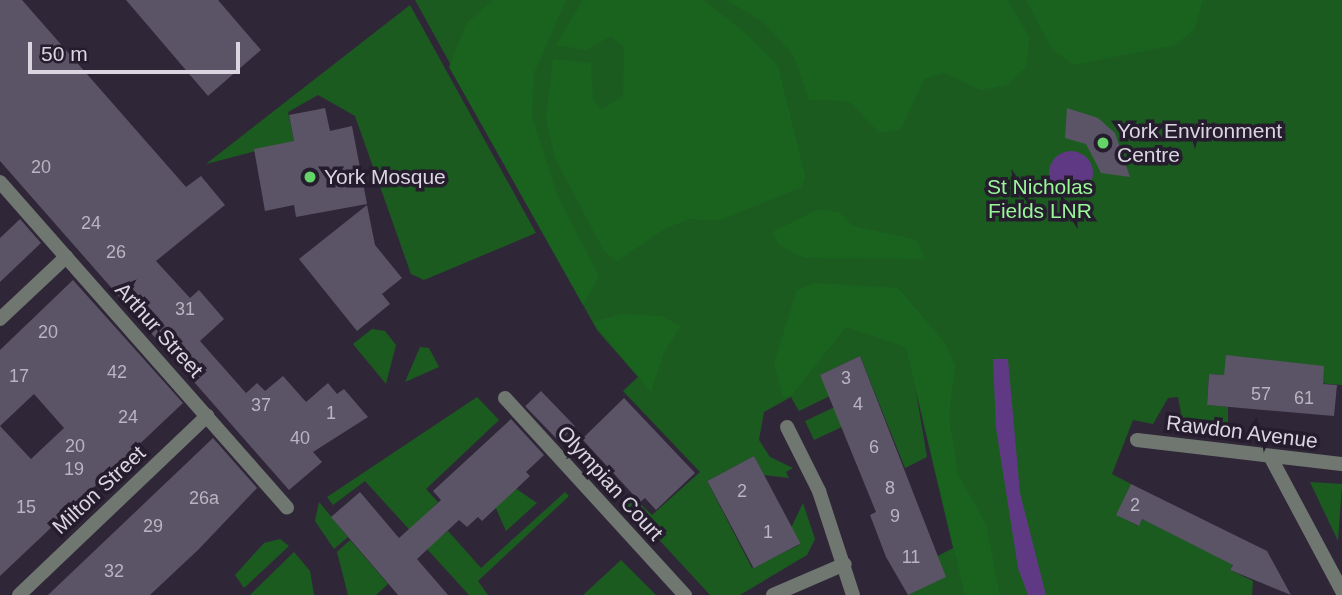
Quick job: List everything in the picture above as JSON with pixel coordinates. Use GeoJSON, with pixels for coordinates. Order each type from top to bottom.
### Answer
{"type":"FeatureCollection","features":[{"type":"Feature","properties":{"kind":"street","name":"Arthur Street"},"geometry":{"type":"LineString","coordinates":[[0,182],[287,507]]}},
{"type":"Feature","properties":{"kind":"street"},"geometry":{"type":"LineString","coordinates":[[0,319],[66,257]]}},
{"type":"Feature","properties":{"kind":"street","name":"Olympian Court"},"geometry":{"type":"LineString","coordinates":[[505,398],[685,595]]}},
{"type":"Feature","properties":{"kind":"street","name":"Milton Street"},"geometry":{"type":"LineString","coordinates":[[19,595],[207,416]]}},
{"type":"Feature","properties":{"kind":"street"},"geometry":{"type":"LineString","coordinates":[[787,427],[845,564],[853,595]]}},
{"type":"Feature","properties":{"kind":"street","name":"Rawdon Avenue"},"geometry":{"type":"LineString","coordinates":[[1137,440],[1271,458],[1342,464]]}},
{"type":"Feature","properties":{"kind":"street"},"geometry":{"type":"LineString","coordinates":[[1271,458],[1342,591]]}},
{"type":"Feature","properties":{"kind":"street"},"geometry":{"type":"LineString","coordinates":[[773,595],[845,564]]}},
{"type":"Feature","properties":{"kind":"green space","name":"St Nicholas Fields LNR"},"geometry":{"type":"Polygon","coordinates":[[[415,0],[1342,0],[1342,385],[1209,374],[1207,405],[1228,407],[1228,430],[1184,430],[1178,397],[1168,398],[1153,424],[1133,420],[1112,474],[1131,484],[1117,515],[1138,526],[1142,519],[1233,564],[1230,570],[1253,581],[1252,595],[908,595],[945,577],[936,557],[953,548],[916,392],[927,457],[905,468],[860,356],[820,375],[830,396],[799,411],[791,397],[764,412],[759,440],[770,457],[793,468],[786,472],[789,478],[764,475],[754,456],[707,481],[752,568],[799,545],[791,528],[803,503],[815,539],[807,555],[740,595],[710,595],[627,505],[634,498],[652,515],[700,472],[623,391],[638,377],[597,330],[415,0]]]}},
{"type":"Feature","properties":{"kind":"green space"},"geometry":{"type":"Polygon","coordinates":[[[493,0],[566,0],[534,73],[532,117],[558,197],[599,276],[583,305],[449,67],[467,23],[493,0]]]}},
{"type":"Feature","properties":{"kind":"green space"},"geometry":{"type":"Polygon","coordinates":[[[583,0],[703,0],[748,35],[778,66],[805,176],[802,187],[717,221],[690,219],[666,228],[617,261],[604,251],[555,158],[546,118],[553,59],[591,63],[593,99],[601,109],[623,97],[624,47],[611,36],[586,50],[556,45],[583,0]]]}},
{"type":"Feature","properties":{"kind":"green space"},"geometry":{"type":"Polygon","coordinates":[[[727,0],[1008,0],[1029,37],[1027,66],[1007,85],[981,90],[944,73],[924,79],[901,129],[879,133],[849,101],[809,100],[794,56],[763,22],[727,0]]]}},
{"type":"Feature","properties":{"kind":"green space"},"geometry":{"type":"Polygon","coordinates":[[[1026,0],[1203,0],[1194,30],[1175,45],[1073,65],[1052,49],[1026,0]]]}},
{"type":"Feature","properties":{"kind":"green space"},"geometry":{"type":"Polygon","coordinates":[[[410,5],[536,233],[424,280],[411,274],[355,116],[318,95],[288,112],[294,141],[206,164],[410,5]]]}},
{"type":"Feature","properties":{"kind":"green space"},"geometry":{"type":"Polygon","coordinates":[[[819,209],[839,212],[853,226],[916,240],[925,259],[805,258],[779,245],[772,232],[819,209]]]}},
{"type":"Feature","properties":{"kind":"green space"},"geometry":{"type":"Polygon","coordinates":[[[815,283],[898,288],[945,343],[955,365],[949,417],[958,475],[986,524],[1000,595],[965,595],[906,347],[846,327],[791,396],[783,397],[774,363],[797,290],[815,283]]]}},
{"type":"Feature","properties":{"kind":"green space"},"geometry":{"type":"Polygon","coordinates":[[[622,314],[661,316],[681,326],[664,352],[651,392],[593,322],[622,314]]]}},
{"type":"Feature","properties":{"kind":"green space"},"geometry":{"type":"Polygon","coordinates":[[[372,329],[385,331],[396,345],[386,384],[353,344],[372,329]]]}},
{"type":"Feature","properties":{"kind":"green space"},"geometry":{"type":"Polygon","coordinates":[[[420,347],[429,348],[439,367],[405,382],[420,347]]]}},
{"type":"Feature","properties":{"kind":"green space"},"geometry":{"type":"Polygon","coordinates":[[[477,397],[499,420],[426,489],[438,502],[421,519],[439,538],[448,531],[481,568],[565,492],[569,496],[478,581],[488,595],[469,595],[365,481],[333,505],[327,497],[477,397]]]}},
{"type":"Feature","properties":{"kind":"green space"},"geometry":{"type":"Polygon","coordinates":[[[835,407],[844,426],[814,440],[805,421],[835,407]]]}},
{"type":"Feature","properties":{"kind":"green space"},"geometry":{"type":"Polygon","coordinates":[[[1310,482],[1342,484],[1338,541],[1310,482]]]}},
{"type":"Feature","properties":{"kind":"green space"},"geometry":{"type":"Polygon","coordinates":[[[515,488],[537,503],[506,531],[495,506],[515,488]]]}},
{"type":"Feature","properties":{"kind":"green space"},"geometry":{"type":"Polygon","coordinates":[[[319,502],[348,537],[334,549],[315,521],[319,502]]]}},
{"type":"Feature","properties":{"kind":"green space"},"geometry":{"type":"Polygon","coordinates":[[[280,539],[289,546],[244,588],[235,575],[264,543],[280,539]]]}},
{"type":"Feature","properties":{"kind":"green space"},"geometry":{"type":"Polygon","coordinates":[[[350,540],[388,584],[376,595],[348,595],[337,552],[350,540]]]}},
{"type":"Feature","properties":{"kind":"green space"},"geometry":{"type":"Polygon","coordinates":[[[294,552],[310,571],[314,595],[250,595],[294,552]]]}},
{"type":"Feature","properties":{"kind":"green space"},"geometry":{"type":"Polygon","coordinates":[[[621,560],[656,595],[583,595],[621,560]]]}},
{"type":"Feature","properties":{"kind":"shaded area"},"geometry":{"type":"Polygon","coordinates":[[[1071,151],[1080,152],[1087,157],[1092,164],[1092,182],[1087,189],[1080,194],[1071,195],[1062,194],[1055,189],[1050,182],[1049,173],[1050,164],[1055,157],[1062,152],[1071,151]]]}},
{"type":"Feature","properties":{"kind":"shaded area"},"geometry":{"type":"Polygon","coordinates":[[[993,359],[1008,359],[1020,493],[1046,595],[1028,595],[1018,568],[996,428],[993,359]]]}},
{"type":"Feature","properties":{"kind":"building"},"geometry":{"type":"Polygon","coordinates":[[[0,0],[22,0],[186,187],[201,176],[225,205],[156,261],[190,298],[199,290],[224,319],[200,341],[246,393],[257,383],[265,391],[283,376],[306,402],[328,383],[337,394],[344,389],[368,417],[313,452],[322,462],[289,490],[0,161],[0,0]]]}},
{"type":"Feature","properties":{"kind":"building"},"geometry":{"type":"Polygon","coordinates":[[[126,0],[218,0],[261,50],[208,96],[126,0]]]}},
{"type":"Feature","properties":{"kind":"building","name":"York Mosque"},"geometry":{"type":"Polygon","coordinates":[[[325,108],[330,131],[352,126],[367,204],[296,217],[294,205],[265,211],[254,149],[294,141],[289,115],[325,108]]]}},
{"type":"Feature","properties":{"kind":"building","name":"York Environment Centre"},"geometry":{"type":"Polygon","coordinates":[[[1067,108],[1098,118],[1115,133],[1130,177],[1101,173],[1086,144],[1065,138],[1067,108]]]}},
{"type":"Feature","properties":{"kind":"building","name":"York Mosque"},"geometry":{"type":"Polygon","coordinates":[[[367,205],[375,245],[402,278],[382,294],[390,304],[357,331],[299,259],[367,205]]]}},
{"type":"Feature","properties":{"kind":"building"},"geometry":{"type":"Polygon","coordinates":[[[20,219],[41,243],[0,282],[0,238],[20,219]]]}},
{"type":"Feature","properties":{"kind":"building"},"geometry":{"type":"Polygon","coordinates":[[[73,280],[183,403],[0,576],[0,350],[73,280]],[[34,394],[0,426],[31,459],[64,428],[34,394]]]}},
{"type":"Feature","properties":{"kind":"building"},"geometry":{"type":"Polygon","coordinates":[[[1226,355],[1324,366],[1323,384],[1337,385],[1334,416],[1207,405],[1209,374],[1224,375],[1226,355]]]}},
{"type":"Feature","properties":{"kind":"building"},"geometry":{"type":"Polygon","coordinates":[[[860,356],[946,577],[908,595],[886,557],[870,515],[876,512],[820,375],[860,356]]]}},
{"type":"Feature","properties":{"kind":"building"},"geometry":{"type":"Polygon","coordinates":[[[541,391],[575,426],[559,442],[525,406],[541,391]]]}},
{"type":"Feature","properties":{"kind":"building"},"geometry":{"type":"Polygon","coordinates":[[[624,398],[695,473],[656,510],[645,498],[640,502],[582,439],[624,398]]]}},
{"type":"Feature","properties":{"kind":"building"},"geometry":{"type":"Polygon","coordinates":[[[511,419],[544,455],[526,472],[530,476],[482,521],[478,517],[467,527],[459,520],[417,559],[448,595],[398,595],[331,517],[360,492],[399,538],[441,500],[433,491],[511,419]]]}},
{"type":"Feature","properties":{"kind":"building"},"geometry":{"type":"Polygon","coordinates":[[[213,438],[257,488],[199,549],[150,595],[48,595],[213,438]]]}},
{"type":"Feature","properties":{"kind":"building"},"geometry":{"type":"Polygon","coordinates":[[[754,456],[800,543],[754,568],[707,481],[754,456]]]}},
{"type":"Feature","properties":{"kind":"building"},"geometry":{"type":"Polygon","coordinates":[[[1131,484],[1267,551],[1291,595],[1230,570],[1233,565],[1142,519],[1139,526],[1116,515],[1131,484]]]}},
{"type":"Feature","properties":{"kind":"place","name":"York Environment Centre"},"geometry":{"type":"Point","coordinates":[1103,143]}},
{"type":"Feature","properties":{"kind":"place","name":"York Mosque"},"geometry":{"type":"Point","coordinates":[310,177]}}]}
